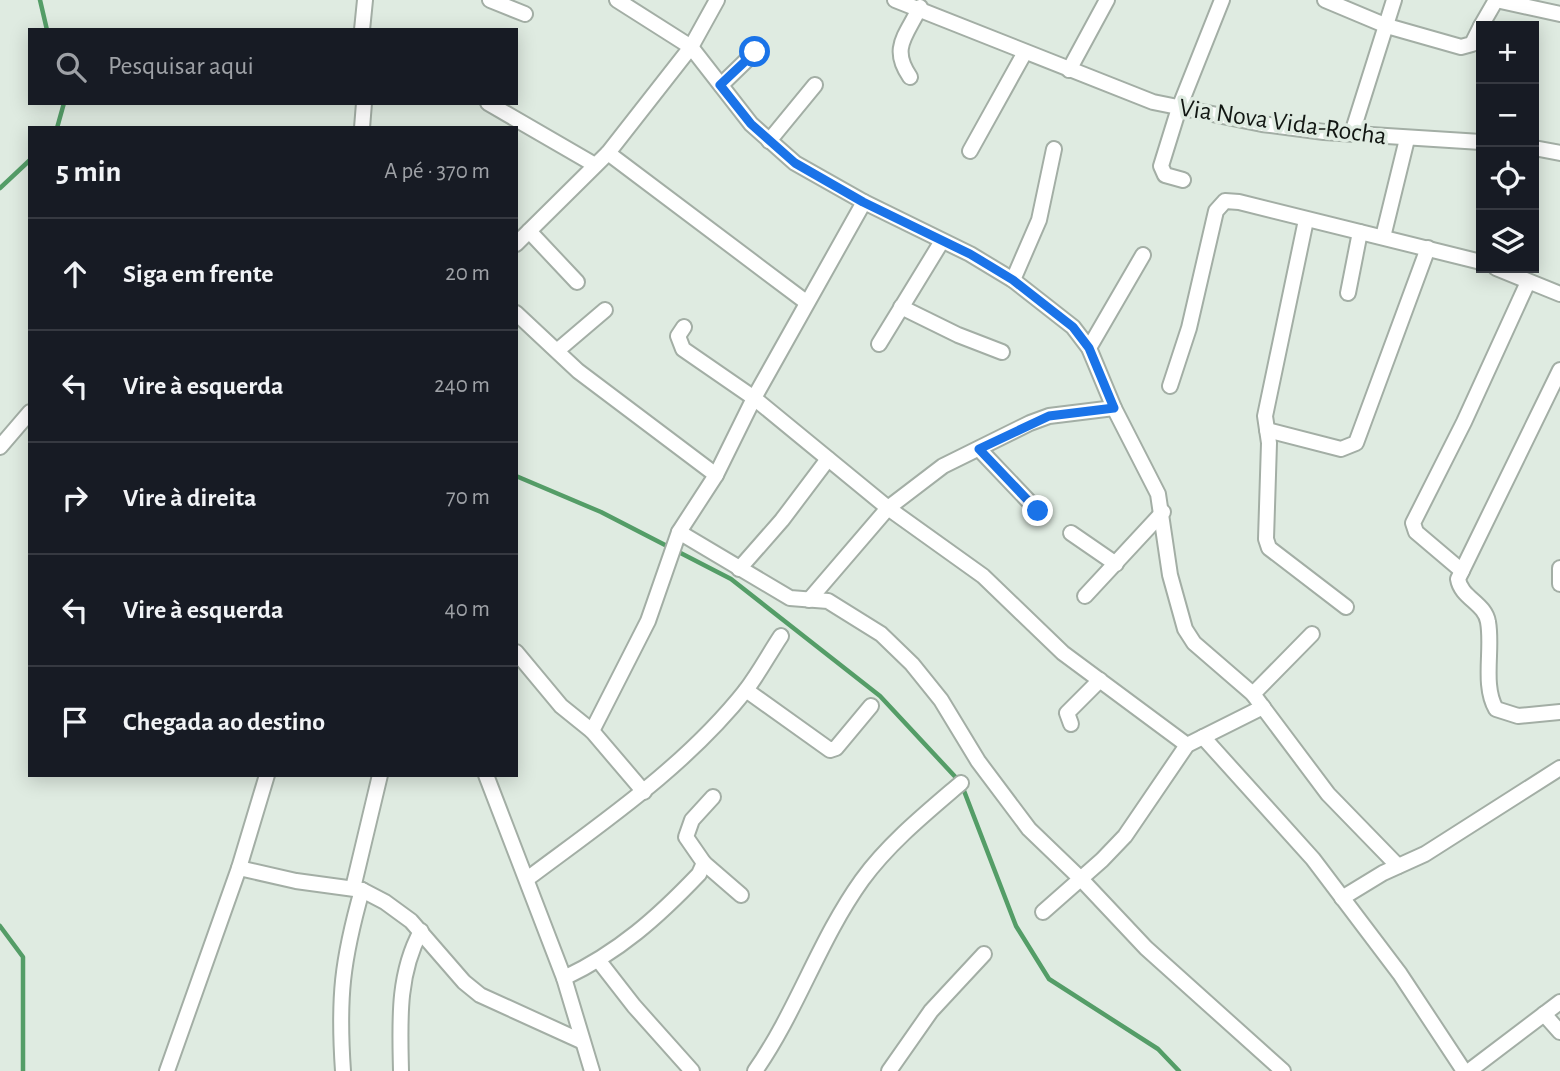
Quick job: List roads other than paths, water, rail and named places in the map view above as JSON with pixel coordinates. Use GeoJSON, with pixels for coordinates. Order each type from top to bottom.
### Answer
{"type":"FeatureCollection","features":[{"type":"Feature","properties":{"kind":"street"},"geometry":{"type":"LineString","coordinates":[[365,0],[367,28]]}},
{"type":"Feature","properties":{"kind":"street"},"geometry":{"type":"LineString","coordinates":[[490,0],[525,14]]}},
{"type":"Feature","properties":{"kind":"street"},"geometry":{"type":"LineString","coordinates":[[617,0],[691,47],[751,124],[795,163],[863,202],[1013,280],[1073,327],[1089,348],[1114,408],[1146,469],[1163,512],[1170,575],[1185,629],[1194,643],[1253,694],[1328,794],[1398,866]]}},
{"type":"Feature","properties":{"kind":"street"},"geometry":{"type":"LineString","coordinates":[[518,242],[608,153],[691,47],[717,0]]}},
{"type":"Feature","properties":{"kind":"street","name":"Via Nova Vida-Rocha"},"geometry":{"type":"LineString","coordinates":[[899,0],[1132,95],[1179,108],[1262,124],[1407,139],[1476,142]]}},
{"type":"Feature","properties":{"kind":"street"},"geometry":{"type":"LineString","coordinates":[[1069,70],[1107,0]]}},
{"type":"Feature","properties":{"kind":"street"},"geometry":{"type":"LineString","coordinates":[[1183,180],[1165,175],[1161,166],[1179,108],[1222,0]]}},
{"type":"Feature","properties":{"kind":"street"},"geometry":{"type":"LineString","coordinates":[[1325,0],[1387,26],[1467,48],[1476,34]]}},
{"type":"Feature","properties":{"kind":"street"},"geometry":{"type":"LineString","coordinates":[[1352,133],[1394,0]]}},
{"type":"Feature","properties":{"kind":"street"},"geometry":{"type":"LineString","coordinates":[[1484,21],[1496,0],[1560,14]]}},
{"type":"Feature","properties":{"kind":"street"},"geometry":{"type":"LineString","coordinates":[[910,76],[900,62],[898,52],[920,7]]}},
{"type":"Feature","properties":{"kind":"street"},"geometry":{"type":"LineString","coordinates":[[720,85],[755,52]]}},
{"type":"Feature","properties":{"kind":"street"},"geometry":{"type":"LineString","coordinates":[[971,151],[1025,52]]}},
{"type":"Feature","properties":{"kind":"street"},"geometry":{"type":"LineString","coordinates":[[769,141],[815,85]]}},
{"type":"Feature","properties":{"kind":"street"},"geometry":{"type":"LineString","coordinates":[[362,126],[364,105]]}},
{"type":"Feature","properties":{"kind":"street"},"geometry":{"type":"LineString","coordinates":[[492,105],[595,164]]}},
{"type":"Feature","properties":{"kind":"street"},"geometry":{"type":"LineString","coordinates":[[1383,237],[1407,139]]}},
{"type":"Feature","properties":{"kind":"street"},"geometry":{"type":"LineString","coordinates":[[1013,280],[1039,220],[1054,149]]}},
{"type":"Feature","properties":{"kind":"street"},"geometry":{"type":"LineString","coordinates":[[1539,149],[1560,153]]}},
{"type":"Feature","properties":{"kind":"street"},"geometry":{"type":"LineString","coordinates":[[608,153],[806,302]]}},
{"type":"Feature","properties":{"kind":"street"},"geometry":{"type":"LineString","coordinates":[[1170,386],[1189,328],[1216,211],[1225,201],[1239,202],[1476,261]]}},
{"type":"Feature","properties":{"kind":"street"},"geometry":{"type":"LineString","coordinates":[[592,732],[648,621],[679,532],[716,475],[754,398],[863,202]]}},
{"type":"Feature","properties":{"kind":"street"},"geometry":{"type":"LineString","coordinates":[[1306,220],[1265,416],[1265,522],[1269,548],[1346,607]]}},
{"type":"Feature","properties":{"kind":"street"},"geometry":{"type":"LineString","coordinates":[[529,231],[577,282]]}},
{"type":"Feature","properties":{"kind":"street"},"geometry":{"type":"LineString","coordinates":[[1348,293],[1360,232]]}},
{"type":"Feature","properties":{"kind":"street"},"geometry":{"type":"LineString","coordinates":[[879,344],[942,241]]}},
{"type":"Feature","properties":{"kind":"street"},"geometry":{"type":"LineString","coordinates":[[1267,430],[1341,449],[1356,443],[1428,248]]}},
{"type":"Feature","properties":{"kind":"street"},"geometry":{"type":"LineString","coordinates":[[1089,348],[1143,255]]}},
{"type":"Feature","properties":{"kind":"street"},"geometry":{"type":"LineString","coordinates":[[1507,273],[1560,294]]}},
{"type":"Feature","properties":{"kind":"street"},"geometry":{"type":"LineString","coordinates":[[1462,571],[1416,533],[1413,523],[1464,422],[1528,282]]}},
{"type":"Feature","properties":{"kind":"street"},"geometry":{"type":"LineString","coordinates":[[901,307],[958,335],[1002,352]]}},
{"type":"Feature","properties":{"kind":"street"},"geometry":{"type":"LineString","coordinates":[[558,350],[605,310]]}},
{"type":"Feature","properties":{"kind":"street"},"geometry":{"type":"LineString","coordinates":[[518,315],[578,371],[716,475]]}},
{"type":"Feature","properties":{"kind":"street"},"geometry":{"type":"LineString","coordinates":[[684,327],[678,336],[683,349],[754,398],[888,508],[983,576],[1049,640],[1187,745]]}},
{"type":"Feature","properties":{"kind":"street"},"geometry":{"type":"LineString","coordinates":[[1560,370],[1462,571],[1460,586],[1484,609],[1488,621],[1491,695],[1496,709],[1518,716],[1560,712]]}},
{"type":"Feature","properties":{"kind":"street"},"geometry":{"type":"LineString","coordinates":[[809,600],[888,508],[934,472],[1049,416],[1114,408]]}},
{"type":"Feature","properties":{"kind":"street"},"geometry":{"type":"LineString","coordinates":[[0,447],[28,414]]}},
{"type":"Feature","properties":{"kind":"street"},"geometry":{"type":"LineString","coordinates":[[979,449],[1038,511]]}},
{"type":"Feature","properties":{"kind":"street"},"geometry":{"type":"LineString","coordinates":[[739,569],[782,520],[828,459]]}},
{"type":"Feature","properties":{"kind":"street"},"geometry":{"type":"LineString","coordinates":[[1085,596],[1163,512]]}},
{"type":"Feature","properties":{"kind":"street"},"geometry":{"type":"LineString","coordinates":[[679,532],[790,598],[835,604],[859,617],[895,647],[941,700],[978,761],[1028,829],[1081,879],[1146,948],[1283,1071]]}},
{"type":"Feature","properties":{"kind":"street"},"geometry":{"type":"LineString","coordinates":[[1070,533],[1116,564]]}},
{"type":"Feature","properties":{"kind":"street"},"geometry":{"type":"LineString","coordinates":[[1560,568],[1560,584]]}},
{"type":"Feature","properties":{"kind":"street"},"geometry":{"type":"LineString","coordinates":[[1253,694],[1312,634]]}},
{"type":"Feature","properties":{"kind":"street"},"geometry":{"type":"LineString","coordinates":[[527,879],[644,792],[691,749],[746,690],[781,636]]}},
{"type":"Feature","properties":{"kind":"street"},"geometry":{"type":"LineString","coordinates":[[518,654],[561,706],[592,732],[644,792]]}},
{"type":"Feature","properties":{"kind":"street"},"geometry":{"type":"LineString","coordinates":[[1071,724],[1068,713],[1100,680]]}},
{"type":"Feature","properties":{"kind":"street"},"geometry":{"type":"LineString","coordinates":[[746,690],[833,751],[871,706]]}},
{"type":"Feature","properties":{"kind":"street"},"geometry":{"type":"LineString","coordinates":[[1043,912],[1125,836],[1187,745],[1264,707]]}},
{"type":"Feature","properties":{"kind":"street"},"geometry":{"type":"LineString","coordinates":[[1203,737],[1313,859],[1406,982],[1467,1071],[1560,1002]]}},
{"type":"Feature","properties":{"kind":"street"},"geometry":{"type":"LineString","coordinates":[[1342,898],[1425,854],[1560,768]]}},
{"type":"Feature","properties":{"kind":"street"},"geometry":{"type":"LineString","coordinates":[[167,1071],[239,868],[266,777]]}},
{"type":"Feature","properties":{"kind":"street"},"geometry":{"type":"LineString","coordinates":[[343,1071],[339,1007],[342,972],[380,777]]}},
{"type":"Feature","properties":{"kind":"street"},"geometry":{"type":"LineString","coordinates":[[487,777],[564,978],[592,1071]]}},
{"type":"Feature","properties":{"kind":"street"},"geometry":{"type":"LineString","coordinates":[[755,1071],[789,1017],[823,946],[863,880],[903,833],[961,783]]}},
{"type":"Feature","properties":{"kind":"street"},"geometry":{"type":"LineString","coordinates":[[713,797],[692,820],[687,837],[704,863],[741,895]]}},
{"type":"Feature","properties":{"kind":"street"},"geometry":{"type":"LineString","coordinates":[[564,978],[599,961],[653,921],[699,874],[704,863]]}},
{"type":"Feature","properties":{"kind":"street"},"geometry":{"type":"LineString","coordinates":[[239,868],[296,881],[357,889],[385,902],[421,931],[464,982],[480,995],[581,1041]]}},
{"type":"Feature","properties":{"kind":"street"},"geometry":{"type":"LineString","coordinates":[[401,1071],[400,1010],[404,975],[411,948],[421,931]]}},
{"type":"Feature","properties":{"kind":"street"},"geometry":{"type":"LineString","coordinates":[[889,1071],[931,1011],[984,954]]}},
{"type":"Feature","properties":{"kind":"street"},"geometry":{"type":"LineString","coordinates":[[599,961],[649,1024],[692,1071]]}},
{"type":"Feature","properties":{"kind":"street"},"geometry":{"type":"LineString","coordinates":[[1544,1014],[1560,1032]]}},
{"type":"Feature","properties":{"kind":"waterway"},"geometry":{"type":"LineString","coordinates":[[40,0],[47,28]]}},
{"type":"Feature","properties":{"kind":"waterway"},"geometry":{"type":"LineString","coordinates":[[58,126],[63,105]]}},
{"type":"Feature","properties":{"kind":"waterway"},"geometry":{"type":"LineString","coordinates":[[0,188],[28,162]]}},
{"type":"Feature","properties":{"kind":"waterway"},"geometry":{"type":"LineString","coordinates":[[518,477],[601,512],[731,579],[880,696],[961,783],[1016,926],[1049,979],[1158,1049],[1179,1071]]}},
{"type":"Feature","properties":{"kind":"waterway"},"geometry":{"type":"LineString","coordinates":[[0,926],[23,957],[23,1071]]}}]}
